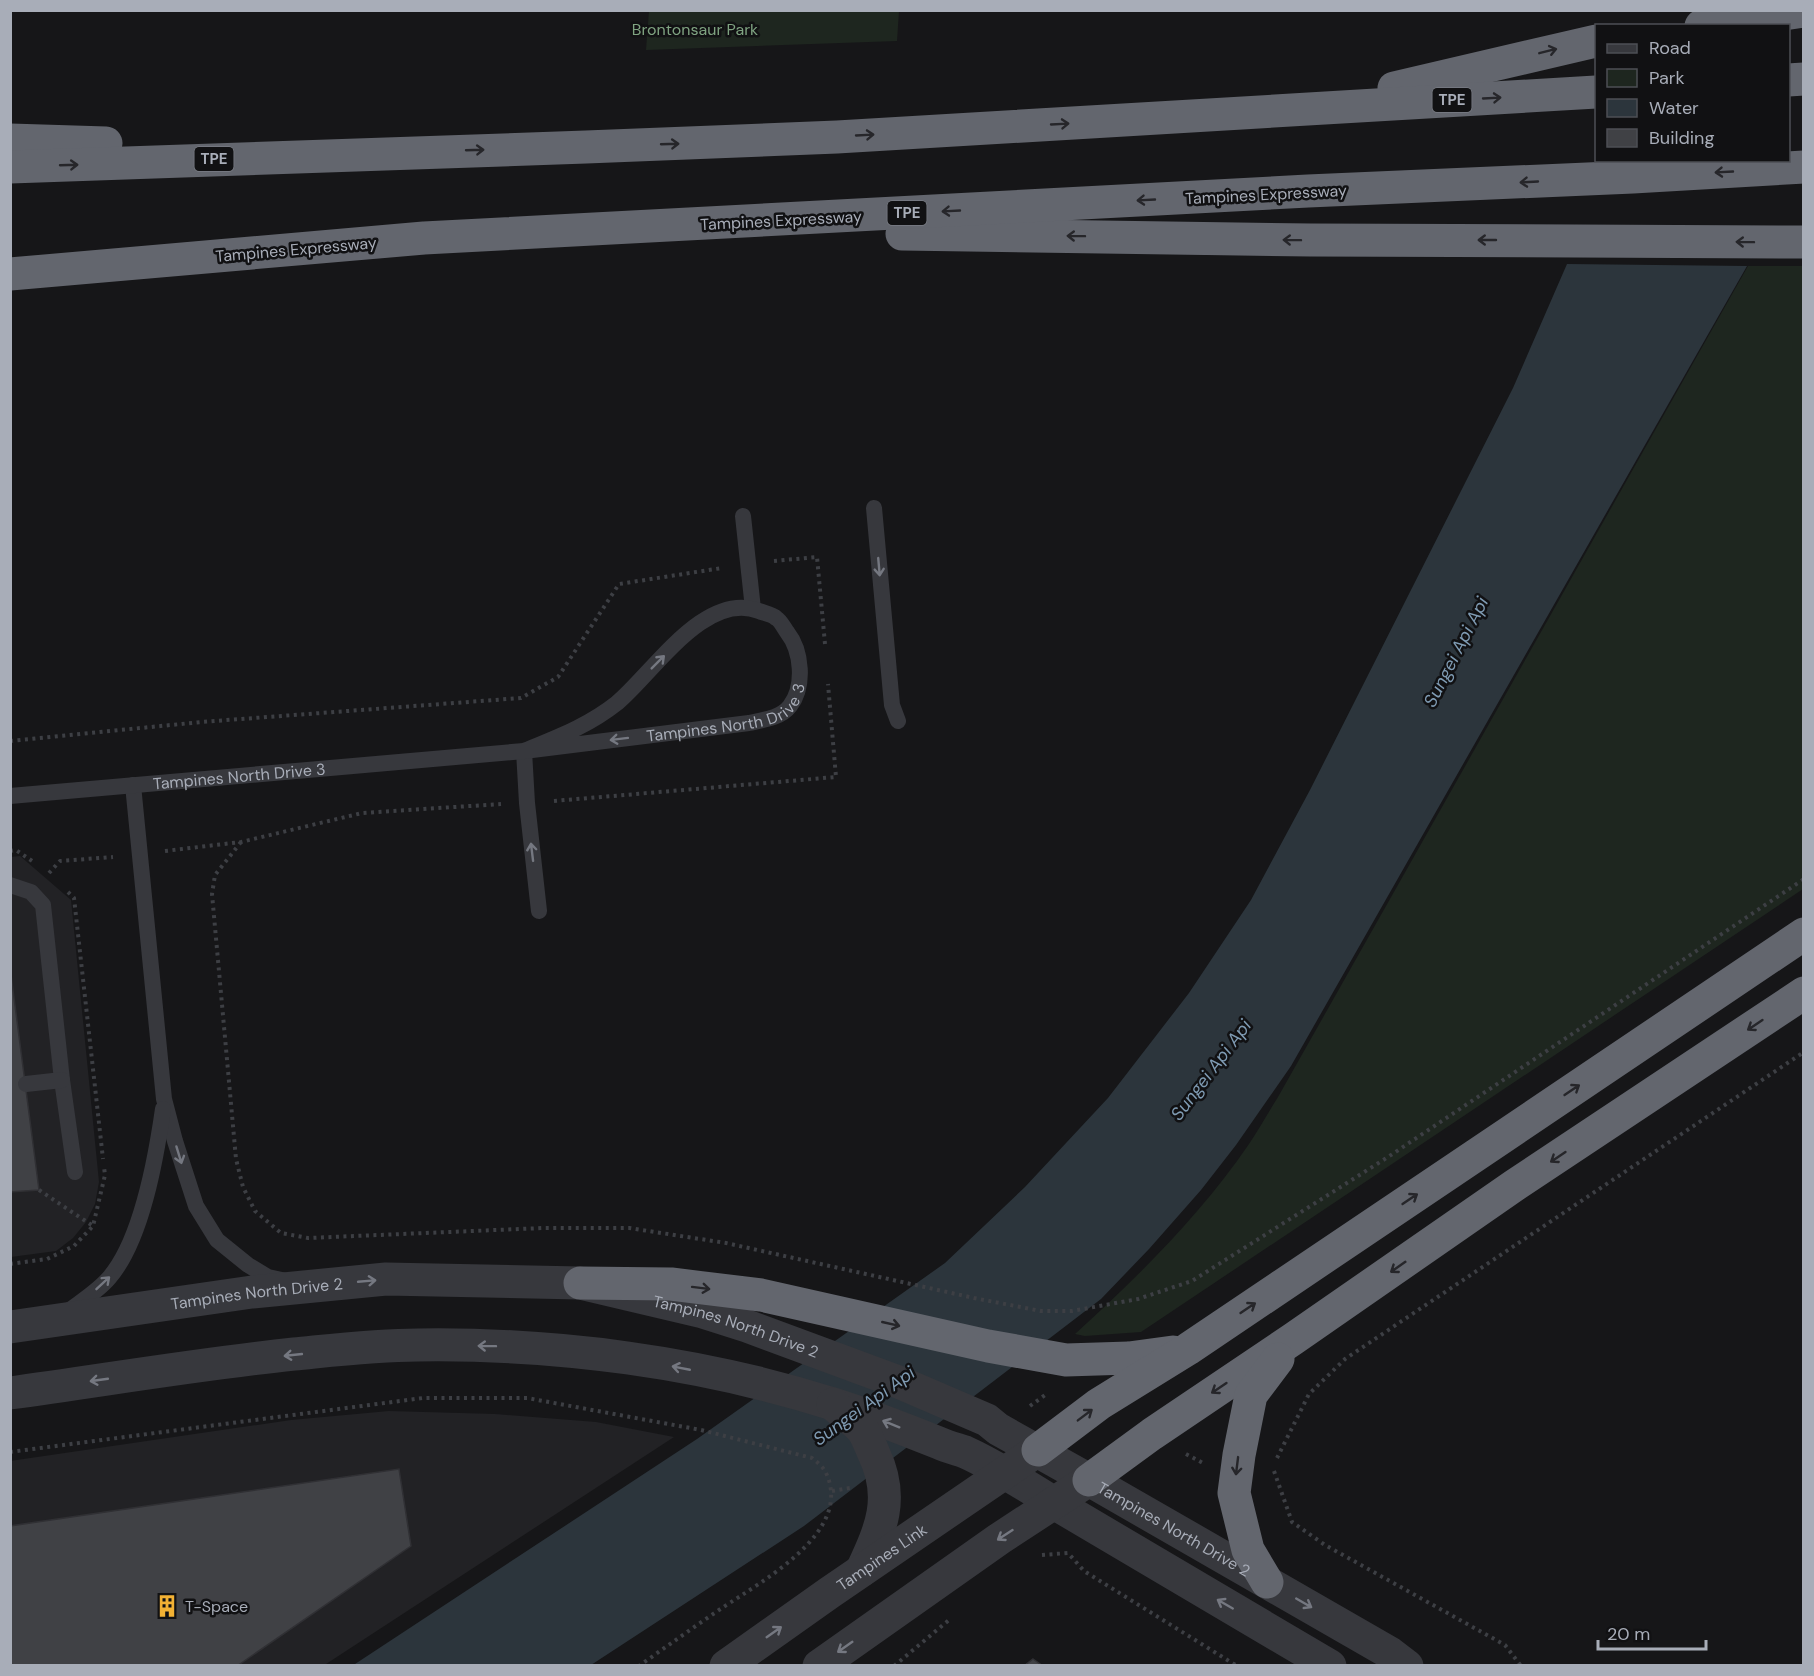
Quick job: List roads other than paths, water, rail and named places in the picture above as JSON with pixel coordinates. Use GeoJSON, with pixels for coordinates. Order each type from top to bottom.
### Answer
{"type":"FeatureCollection","features":[{"type":"Feature","properties":{"kind":"highway"},"geometry":{"type":"LineString","coordinates":[[1715,24],[1803,11]]}},
{"type":"Feature","properties":{"kind":"highway"},"geometry":{"type":"LineString","coordinates":[[1308,109],[1595,41]]}},
{"type":"Feature","properties":{"kind":"highway","name":"TPE"},"geometry":{"type":"LineString","coordinates":[[10,167],[837,137],[1595,92]]}},
{"type":"Feature","properties":{"kind":"highway"},"geometry":{"type":"LineString","coordinates":[[10,140],[417,152]]}},
{"type":"Feature","properties":{"kind":"highway","name":"Tampines Expressway"},"geometry":{"type":"LineString","coordinates":[[10,274],[424,238],[1803,167]]}},
{"type":"Feature","properties":{"kind":"highway"},"geometry":{"type":"LineString","coordinates":[[616,229],[1311,240],[1803,242]]}},
{"type":"Feature","properties":{"kind":"highway"},"geometry":{"type":"LineString","coordinates":[[1038,1450],[1099,1404],[1188,1349],[1803,934]]}},
{"type":"Feature","properties":{"kind":"highway"},"geometry":{"type":"LineString","coordinates":[[1089,1480],[1152,1434],[1515,1185],[1803,993]]}},
{"type":"Feature","properties":{"kind":"highway"},"geometry":{"type":"LineString","coordinates":[[580,1283],[671,1284],[761,1295],[988,1346],[1066,1360],[1129,1359],[1188,1349]]}},
{"type":"Feature","properties":{"kind":"highway"},"geometry":{"type":"LineString","coordinates":[[1267,1582],[1248,1550],[1234,1493],[1251,1395],[1293,1339]]}},
{"type":"Feature","properties":{"kind":"street","name":"Tampines North Drive 2"},"geometry":{"type":"LineString","coordinates":[[10,1327],[252,1292],[386,1280],[580,1283],[704,1312],[892,1379],[987,1420],[998,1429],[1398,1659]]}},
{"type":"Feature","properties":{"kind":"street"},"geometry":{"type":"LineString","coordinates":[[10,1393],[236,1360],[353,1348],[417,1345],[526,1347],[566,1351],[651,1362],[738,1379],[833,1404],[965,1452],[1003,1472],[1330,1665]]}},
{"type":"Feature","properties":{"kind":"street"},"geometry":{"type":"LineString","coordinates":[[833,1404],[863,1431],[884,1483],[885,1506],[879,1533],[862,1570]]}},
{"type":"Feature","properties":{"kind":"street","name":"Tampines Link"},"geometry":{"type":"LineString","coordinates":[[726,1665],[1038,1450]]}},
{"type":"Feature","properties":{"kind":"street"},"geometry":{"type":"LineString","coordinates":[[819,1665],[999,1539],[1089,1480]]}},
{"type":"Feature","properties":{"kind":"lane"},"geometry":{"type":"LineString","coordinates":[[874,508],[892,705],[898,721]]}},
{"type":"Feature","properties":{"kind":"lane"},"geometry":{"type":"LineString","coordinates":[[743,516],[753,609]]}},
{"type":"Feature","properties":{"kind":"lane","name":"Tampines North Drive 3"},"geometry":{"type":"LineString","coordinates":[[10,796],[524,751],[749,723],[773,718],[790,706],[799,686],[800,662],[792,638],[776,617],[753,609],[732,608],[711,615],[688,632],[619,701],[598,717],[579,729],[524,751]]}},
{"type":"Feature","properties":{"kind":"lane"},"geometry":{"type":"LineString","coordinates":[[524,751],[526,803],[539,910]]}},
{"type":"Feature","properties":{"kind":"lane","name":"Tampines North Drive 3"},"geometry":{"type":"LineString","coordinates":[[132,785],[164,1099],[196,1206],[217,1240],[248,1265],[268,1277],[309,1287]]}},
{"type":"Feature","properties":{"kind":"lane"},"geometry":{"type":"LineString","coordinates":[[10,885],[31,892],[43,904],[62,1080],[75,1172]]}},
{"type":"Feature","properties":{"kind":"lane"},"geometry":{"type":"LineString","coordinates":[[26,1084],[62,1080]]}},
{"type":"Feature","properties":{"kind":"lane","name":"Tampines North Drive 3"},"geometry":{"type":"LineString","coordinates":[[58,1320],[109,1278],[128,1249],[157,1153],[164,1099]]}},
{"type":"Feature","properties":{"kind":"water","name":"Sungei Api Api"},"geometry":{"type":"Polygon","coordinates":[[[1567,264],[1747,266],[1291,1066],[1236,1145],[1201,1190],[1101,1299],[804,1526],[591,1665],[352,1666],[697,1439],[945,1263],[1025,1187],[1108,1098],[1189,993],[1251,900],[1310,790],[1513,388],[1567,264]]]}},
{"type":"Feature","properties":{"kind":"place","name":"T-Space"},"geometry":{"type":"Point","coordinates":[167,1606]}},
{"type":"Feature","properties":{"kind":"park label","name":"Brontonsaur Park"},"geometry":{"type":"Point","coordinates":[695,29]}}]}
